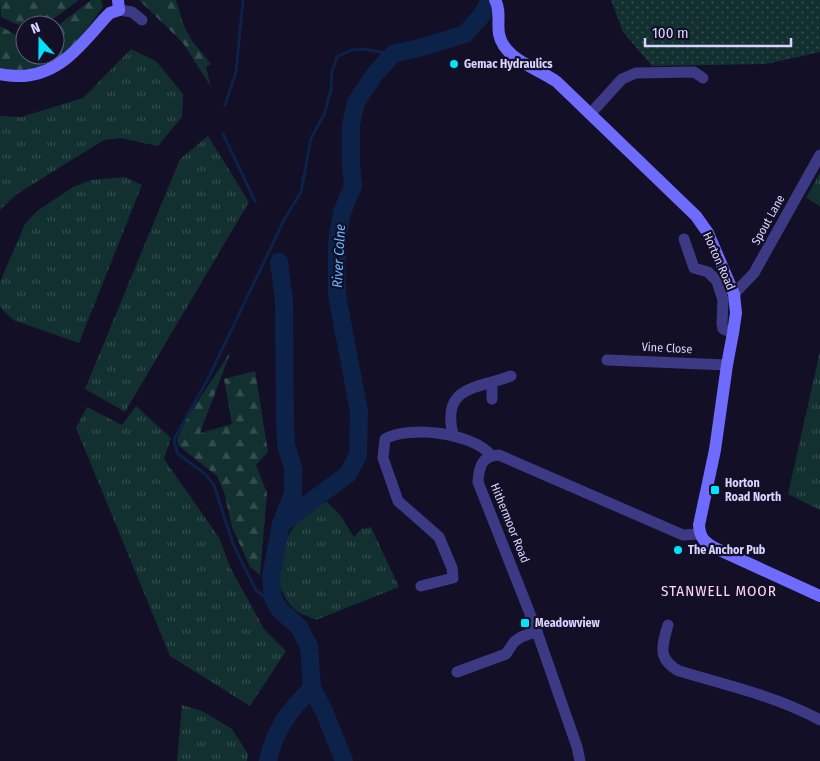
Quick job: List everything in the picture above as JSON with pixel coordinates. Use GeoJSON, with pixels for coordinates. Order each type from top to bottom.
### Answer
{"type":"FeatureCollection","features":[{"type":"Feature","properties":{"kind":"street","name":"Horton Road"},"geometry":{"type":"LineString","coordinates":[[496,1],[499,34],[506,49],[515,57],[552,78],[591,113],[696,216],[708,233],[734,294],[736,313],[715,450],[699,525],[699,534]]}},
{"type":"Feature","properties":{"kind":"street"},"geometry":{"type":"LineString","coordinates":[[0,74],[30,75],[59,65],[72,55],[118,5],[142,20]]}},
{"type":"Feature","properties":{"kind":"street"},"geometry":{"type":"LineString","coordinates":[[591,113],[622,79],[636,73],[694,72],[704,78]]}},
{"type":"Feature","properties":{"kind":"street","name":"Spout Lane"},"geometry":{"type":"LineString","coordinates":[[734,294],[754,273],[820,155]]}},
{"type":"Feature","properties":{"kind":"street"},"geometry":{"type":"LineString","coordinates":[[684,239],[694,268],[708,272],[716,281],[723,300],[722,324],[724,329],[733,333]]}},
{"type":"Feature","properties":{"kind":"street","name":"Vine Close"},"geometry":{"type":"LineString","coordinates":[[612,356],[727,365]]}},
{"type":"Feature","properties":{"kind":"street"},"geometry":{"type":"LineString","coordinates":[[453,435],[450,424],[450,411],[457,398],[463,392],[472,388],[511,376]]}},
{"type":"Feature","properties":{"kind":"street"},"geometry":{"type":"LineString","coordinates":[[492,383],[492,399]]}},
{"type":"Feature","properties":{"kind":"street"},"geometry":{"type":"LineString","coordinates":[[421,586],[453,578],[452,568],[439,537],[398,501],[383,458],[385,439],[392,435],[440,433],[453,435],[481,446],[490,455],[499,455],[517,462],[683,535],[699,534],[702,540],[708,544],[820,596]]}},
{"type":"Feature","properties":{"kind":"street","name":"Hithermoor Road"},"geometry":{"type":"LineString","coordinates":[[490,455],[485,458],[479,470],[478,482],[537,631],[577,747],[580,761]]}},
{"type":"Feature","properties":{"kind":"street"},"geometry":{"type":"LineString","coordinates":[[668,625],[662,646],[664,656],[668,665],[679,672],[730,686],[802,710],[820,720]]}},
{"type":"Feature","properties":{"kind":"street"},"geometry":{"type":"LineString","coordinates":[[457,672],[506,654],[520,637],[537,631]]}},
{"type":"Feature","properties":{"kind":"green space"},"geometry":{"type":"Polygon","coordinates":[[[0,0],[79,0],[59,15],[15,15],[15,24],[1,17],[0,0]]]}},
{"type":"Feature","properties":{"kind":"green space"},"geometry":{"type":"Polygon","coordinates":[[[91,0],[101,0],[103,7],[83,34],[65,52],[65,20],[91,0]]]}},
{"type":"Feature","properties":{"kind":"green space"},"geometry":{"type":"Polygon","coordinates":[[[139,0],[176,0],[184,26],[192,41],[211,64],[206,67],[211,87],[183,43],[139,0]]]}},
{"type":"Feature","properties":{"kind":"green space"},"geometry":{"type":"Polygon","coordinates":[[[611,0],[820,0],[820,52],[766,64],[652,66],[623,32],[611,0]]]}},
{"type":"Feature","properties":{"kind":"green space"},"geometry":{"type":"Polygon","coordinates":[[[0,26],[15,34],[15,65],[45,65],[34,69],[0,68],[0,26]]]}},
{"type":"Feature","properties":{"kind":"green space"},"geometry":{"type":"Polygon","coordinates":[[[131,49],[156,61],[183,94],[182,117],[158,146],[120,138],[104,140],[17,194],[0,210],[0,116],[21,117],[83,98],[131,49]]]}},
{"type":"Feature","properties":{"kind":"green space"},"geometry":{"type":"Polygon","coordinates":[[[208,136],[249,202],[125,412],[85,389],[180,159],[208,136]]]}},
{"type":"Feature","properties":{"kind":"green space"},"geometry":{"type":"Polygon","coordinates":[[[820,173],[820,206],[806,198],[820,173]]]}},
{"type":"Feature","properties":{"kind":"green space"},"geometry":{"type":"Polygon","coordinates":[[[125,177],[142,185],[79,343],[13,320],[0,307],[0,282],[25,224],[37,211],[73,187],[91,180],[125,177]]]}},
{"type":"Feature","properties":{"kind":"green space"},"geometry":{"type":"Polygon","coordinates":[[[231,351],[200,433],[232,424],[224,379],[255,371],[268,452],[256,465],[267,493],[260,575],[250,567],[232,527],[224,492],[217,476],[179,446],[177,440],[186,419],[231,351]]]}},
{"type":"Feature","properties":{"kind":"green space"},"geometry":{"type":"Polygon","coordinates":[[[820,351],[820,510],[788,494],[820,351]]]}},
{"type":"Feature","properties":{"kind":"green space"},"geometry":{"type":"Polygon","coordinates":[[[136,406],[171,438],[164,459],[220,539],[230,567],[264,629],[286,651],[250,706],[170,656],[76,428],[87,407],[122,425],[136,406]]]}},
{"type":"Feature","properties":{"kind":"green space"},"geometry":{"type":"Polygon","coordinates":[[[320,495],[341,516],[354,537],[363,527],[364,529],[371,527],[399,587],[316,620],[298,612],[284,595],[280,585],[279,563],[291,531],[320,495]]]}},
{"type":"Feature","properties":{"kind":"green space"},"geometry":{"type":"Polygon","coordinates":[[[182,705],[202,711],[232,729],[248,754],[247,761],[177,761],[182,705]]]}},
{"type":"Feature","properties":{"kind":"waterway","name":"River Colne"},"geometry":{"type":"LineString","coordinates":[[225,105],[236,72],[243,0]]}},
{"type":"Feature","properties":{"kind":"waterway","name":"River Colne"},"geometry":{"type":"LineString","coordinates":[[281,524],[348,474],[358,455],[359,412],[337,295],[337,242],[342,212],[353,186],[351,125],[356,102],[375,74],[393,54],[465,34],[482,15],[490,0]]}},
{"type":"Feature","properties":{"kind":"waterway"},"geometry":{"type":"LineString","coordinates":[[273,598],[263,596],[256,590],[233,544],[214,485],[205,474],[177,453],[174,439],[208,379],[284,220],[301,192],[311,138],[324,115],[331,90],[332,71],[337,57],[351,50],[363,49],[393,54]]}},
{"type":"Feature","properties":{"kind":"waterway","name":"River Colne"},"geometry":{"type":"LineString","coordinates":[[223,134],[255,201]]}},
{"type":"Feature","properties":{"kind":"waterway","name":"River Colne"},"geometry":{"type":"LineString","coordinates":[[279,262],[284,300],[286,445],[293,468],[293,493],[281,524],[271,576],[273,598],[279,609],[299,627],[309,646],[312,688],[324,711],[344,761]]}},
{"type":"Feature","properties":{"kind":"waterway","name":"River Colne"},"geometry":{"type":"LineString","coordinates":[[268,761],[279,729],[296,704],[312,688]]}},
{"type":"Feature","properties":{"kind":"place","name":"Gemac Hydraulics"},"geometry":{"type":"Point","coordinates":[454,64]}},
{"type":"Feature","properties":{"kind":"place","name":"Horton Road North"},"geometry":{"type":"Point","coordinates":[715,490]}},
{"type":"Feature","properties":{"kind":"place","name":"The Anchor Pub"},"geometry":{"type":"Point","coordinates":[678,550]}},
{"type":"Feature","properties":{"kind":"place","name":"Meadowview"},"geometry":{"type":"Point","coordinates":[525,623]}},
{"type":"Feature","properties":{"kind":"district","name":"STANWELL MOOR"},"geometry":{"type":"Point","coordinates":[719,591]}}]}
